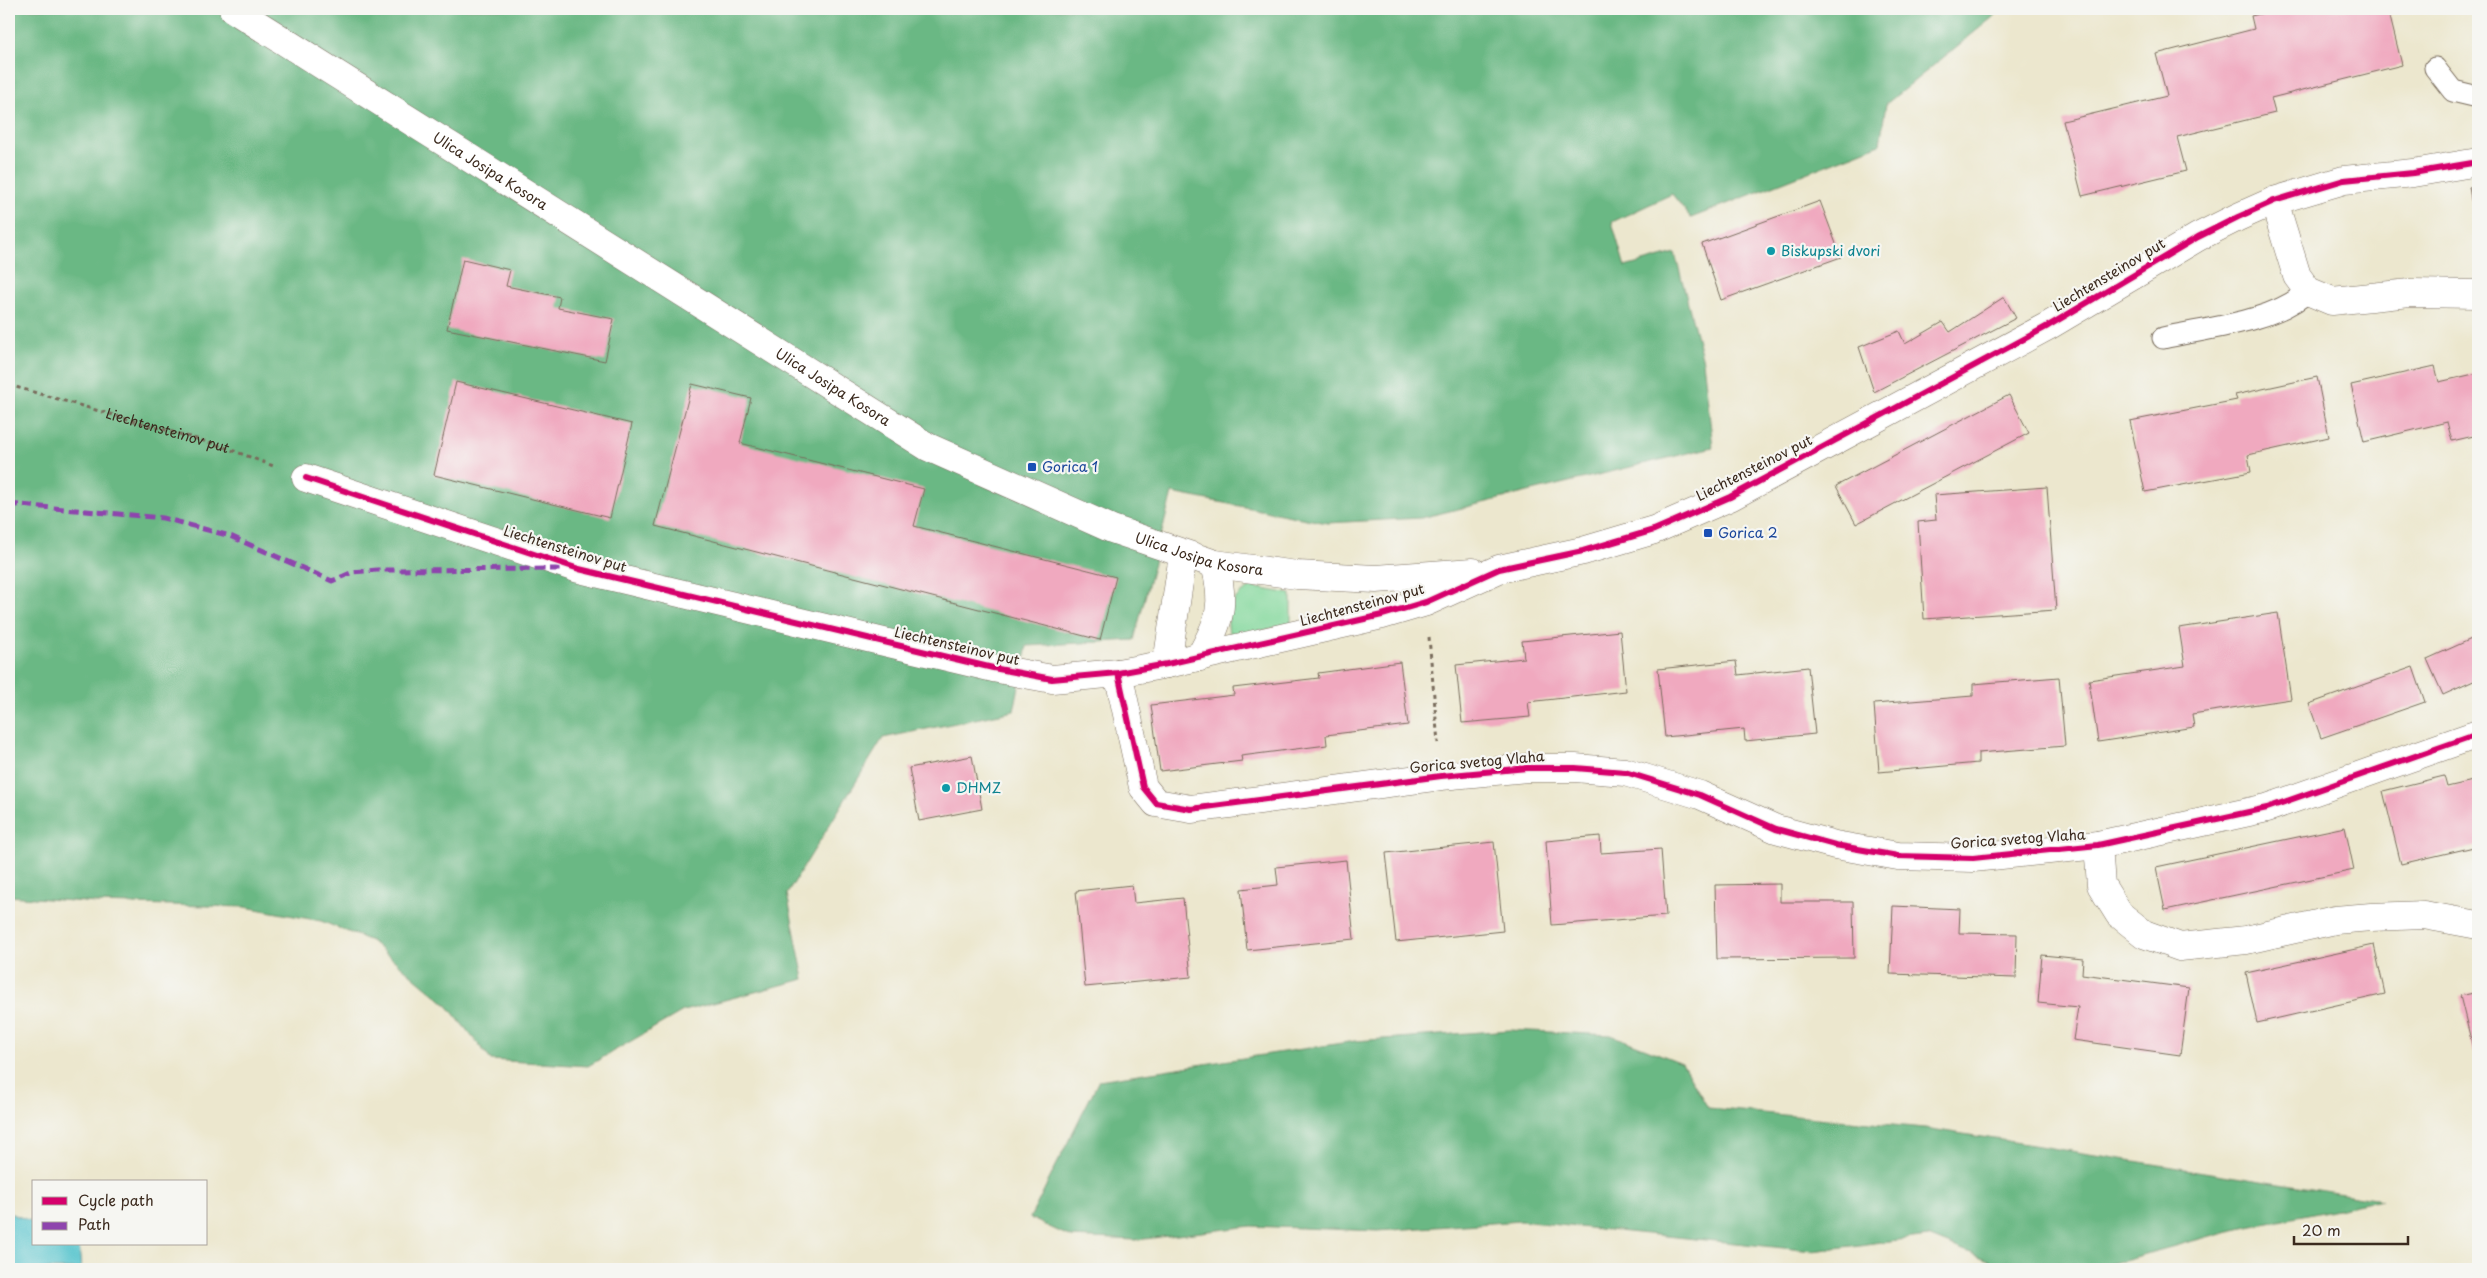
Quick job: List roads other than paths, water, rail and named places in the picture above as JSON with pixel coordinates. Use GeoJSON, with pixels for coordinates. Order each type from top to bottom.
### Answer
{"type":"FeatureCollection","features":[{"type":"Feature","properties":{"kind":"street","name":"Ulica Josipa Kosora"},"geometry":{"type":"LineString","coordinates":[[233,9],[928,447],[1112,529],[1183,555],[1215,564],[1297,576],[1376,579],[1436,577],[1500,569]]}},
{"type":"Feature","properties":{"kind":"street","name":"Liechtensteinov put"},"geometry":{"type":"LineString","coordinates":[[306,478],[579,569],[992,668],[1052,679],[1118,673],[1200,657],[1382,615],[1426,602],[1500,569],[1583,551],[1654,530],[1730,498],[2048,326],[2198,236],[2274,201],[2344,180],[2413,173],[2478,162]]}},
{"type":"Feature","properties":{"kind":"street"},"geometry":{"type":"LineString","coordinates":[[2274,201],[2297,276],[2308,291],[2332,301],[2410,293],[2478,294]]}},
{"type":"Feature","properties":{"kind":"street"},"geometry":{"type":"LineString","coordinates":[[1167,664],[1183,555]]}},
{"type":"Feature","properties":{"kind":"street"},"geometry":{"type":"LineString","coordinates":[[1200,657],[1212,635],[1220,612],[1222,595],[1215,564]]}},
{"type":"Feature","properties":{"kind":"street","name":"Gorica svetog Vlaha"},"geometry":{"type":"LineString","coordinates":[[1118,673],[1143,787],[1156,803],[1191,809],[1441,776],[1527,768],[1575,768],[1625,772],[1700,794],[1776,829],[1835,845],[1898,856],[1973,858],[2098,845],[2267,808],[2478,734]]}},
{"type":"Feature","properties":{"kind":"street","name":"Gorica svetog Vlaha"},"geometry":{"type":"LineString","coordinates":[[2098,845],[2101,885],[2118,914],[2144,934],[2180,947],[2246,940],[2335,920],[2371,917],[2424,915],[2478,924]]}},
{"type":"Feature","properties":{"kind":"lane"},"geometry":{"type":"LineString","coordinates":[[2435,68],[2453,91],[2478,97]]}},
{"type":"Feature","properties":{"kind":"lane"},"geometry":{"type":"LineString","coordinates":[[2163,338],[2270,314],[2296,302],[2308,291]]}},
{"type":"Feature","properties":{"kind":"water"},"geometry":{"type":"Polygon","coordinates":[[[9,1213],[32,1221],[32,1246],[79,1246],[81,1269],[9,1269],[9,1213]]]}},
{"type":"Feature","properties":{"kind":"place","name":"Biskupski dvori"},"geometry":{"type":"Point","coordinates":[1771,251]}},
{"type":"Feature","properties":{"kind":"place","name":"Gorica 1"},"geometry":{"type":"Point","coordinates":[1032,467]}},
{"type":"Feature","properties":{"kind":"place","name":"Gorica 2"},"geometry":{"type":"Point","coordinates":[1708,533]}},
{"type":"Feature","properties":{"kind":"place","name":"DHMZ"},"geometry":{"type":"Point","coordinates":[946,788]}}]}
